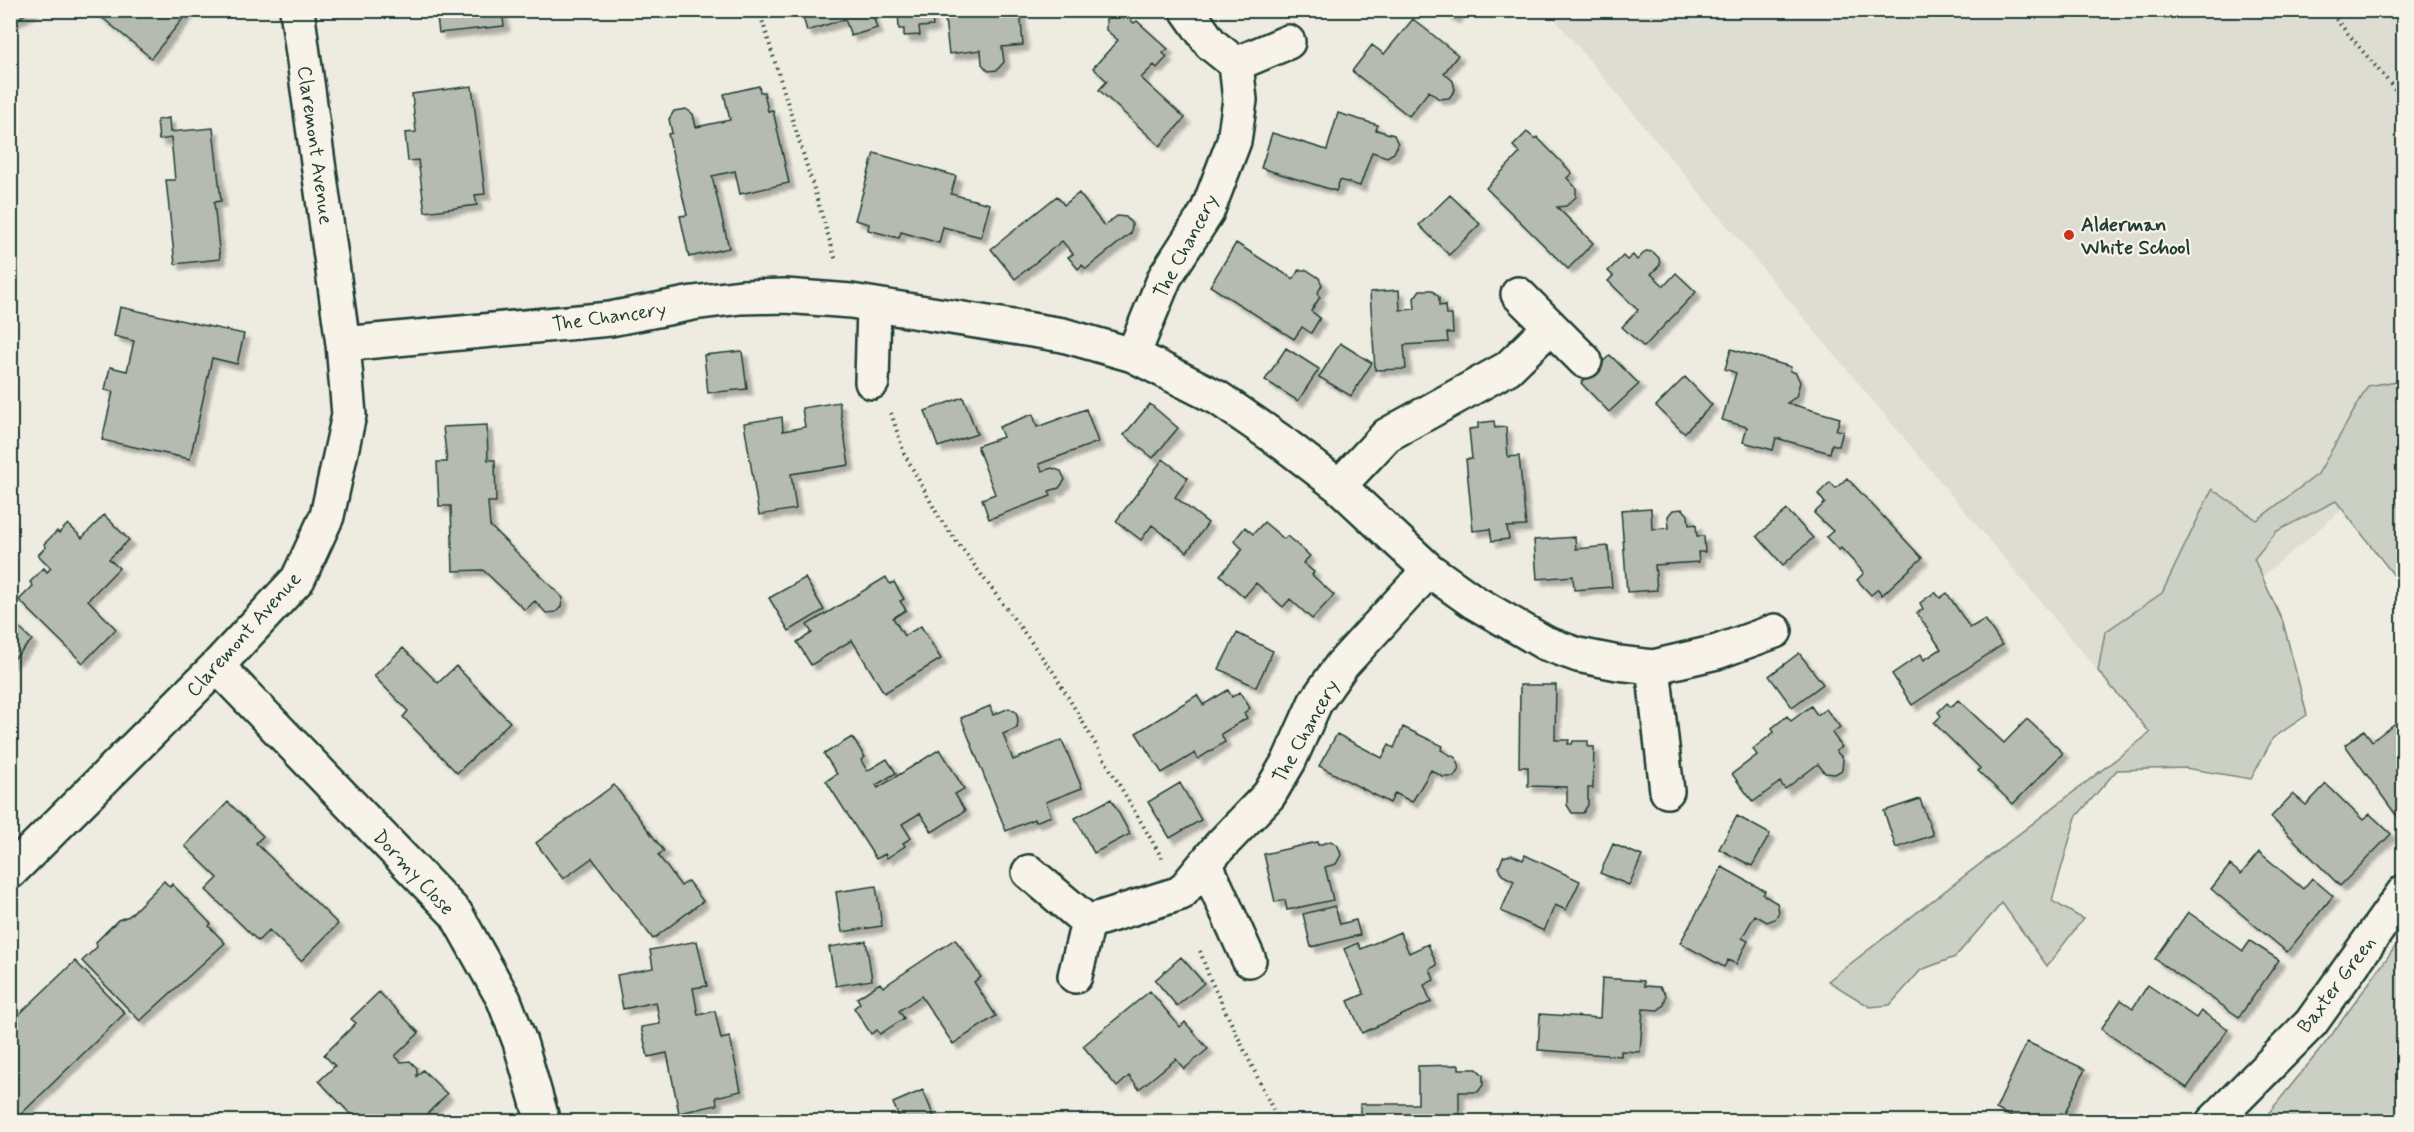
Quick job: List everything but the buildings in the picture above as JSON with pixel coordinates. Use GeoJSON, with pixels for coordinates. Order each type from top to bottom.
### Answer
{"type":"FeatureCollection","features":[{"type":"Feature","properties":{"kind":"street","name":"Claremont Avenue"},"geometry":{"type":"LineString","coordinates":[[10,872],[217,666],[298,579],[327,516],[349,415],[343,344],[297,10]]}},
{"type":"Feature","properties":{"kind":"street"},"geometry":{"type":"LineString","coordinates":[[1187,10],[1210,44],[1236,64],[1288,42]]}},
{"type":"Feature","properties":{"kind":"street","name":"The Chancery"},"geometry":{"type":"LineString","coordinates":[[1133,355],[1165,277],[1206,212],[1234,141],[1240,100],[1236,64]]}},
{"type":"Feature","properties":{"kind":"street"},"geometry":{"type":"LineString","coordinates":[[1518,294],[1585,362]]}},
{"type":"Feature","properties":{"kind":"street","name":"The Chancery"},"geometry":{"type":"LineString","coordinates":[[343,344],[610,319],[693,303],[741,297],[785,296],[851,301],[1063,335],[1133,355],[1218,398],[1283,443],[1339,486],[1429,570],[1474,602],[1545,643],[1578,655],[1653,667],[1717,652],[1775,631]]}},
{"type":"Feature","properties":{"kind":"street"},"geometry":{"type":"LineString","coordinates":[[872,382],[874,305]]}},
{"type":"Feature","properties":{"kind":"street"},"geometry":{"type":"LineString","coordinates":[[1339,486],[1387,435],[1508,368],[1550,327]]}},
{"type":"Feature","properties":{"kind":"street","name":"The Chancery"},"geometry":{"type":"LineString","coordinates":[[1181,893],[1219,847],[1269,795],[1289,761],[1315,703],[1341,666],[1429,570]]}},
{"type":"Feature","properties":{"kind":"street","name":"Dormy Close"},"geometry":{"type":"LineString","coordinates":[[217,666],[456,914],[504,1000],[523,1052],[543,1122]]}},
{"type":"Feature","properties":{"kind":"street"},"geometry":{"type":"LineString","coordinates":[[1653,667],[1667,791]]}},
{"type":"Feature","properties":{"kind":"street"},"geometry":{"type":"LineString","coordinates":[[1206,865],[1249,960]]}},
{"type":"Feature","properties":{"kind":"street"},"geometry":{"type":"LineString","coordinates":[[1029,872],[1088,921]]}},
{"type":"Feature","properties":{"kind":"street","name":"Baxter Green"},"geometry":{"type":"LineString","coordinates":[[2213,1122],[2311,1023],[2403,892]]}},
{"type":"Feature","properties":{"kind":"street"},"geometry":{"type":"LineString","coordinates":[[1088,921],[1181,893]]}},
{"type":"Feature","properties":{"kind":"street"},"geometry":{"type":"LineString","coordinates":[[1075,976],[1088,921]]}},
{"type":"Feature","properties":{"kind":"path"},"geometry":{"type":"LineString","coordinates":[[759,10],[838,267]]}},
{"type":"Feature","properties":{"kind":"path"},"geometry":{"type":"LineString","coordinates":[[2328,10],[2403,100]]}},
{"type":"Feature","properties":{"kind":"path"},"geometry":{"type":"LineString","coordinates":[[872,382],[888,405],[904,453],[940,519],[1054,673],[1119,781],[1181,893]]}},
{"type":"Feature","properties":{"kind":"path"},"geometry":{"type":"LineString","coordinates":[[1199,947],[1210,979],[1279,1122]]}},
{"type":"Feature","properties":{"kind":"shaded area","name":"Alderman White School"},"geometry":{"type":"Polygon","coordinates":[[[1548,11],[2403,11],[2403,459],[2119,696],[1548,11]]]}},
{"type":"Feature","properties":{"kind":"shaded area"},"geometry":{"type":"Polygon","coordinates":[[[2403,380],[2403,587],[2336,501],[2277,531],[2254,559],[2283,622],[2307,715],[2273,738],[2251,779],[2185,768],[2117,770],[2076,817],[2052,901],[2083,919],[2047,966],[2002,903],[1955,957],[1921,970],[1890,1005],[1870,1007],[1828,981],[2150,733],[2098,671],[2105,632],[2162,593],[2212,489],[2257,520],[2318,474],[2368,386],[2403,380]]]}},
{"type":"Feature","properties":{"kind":"shaded area"},"geometry":{"type":"Polygon","coordinates":[[[2403,936],[2403,1121],[2270,1121],[2267,1115],[2324,1045],[2403,936]]]}},
{"type":"Feature","properties":{"kind":"place","name":"Alderman White School"},"geometry":{"type":"Point","coordinates":[2069,235]}}]}
